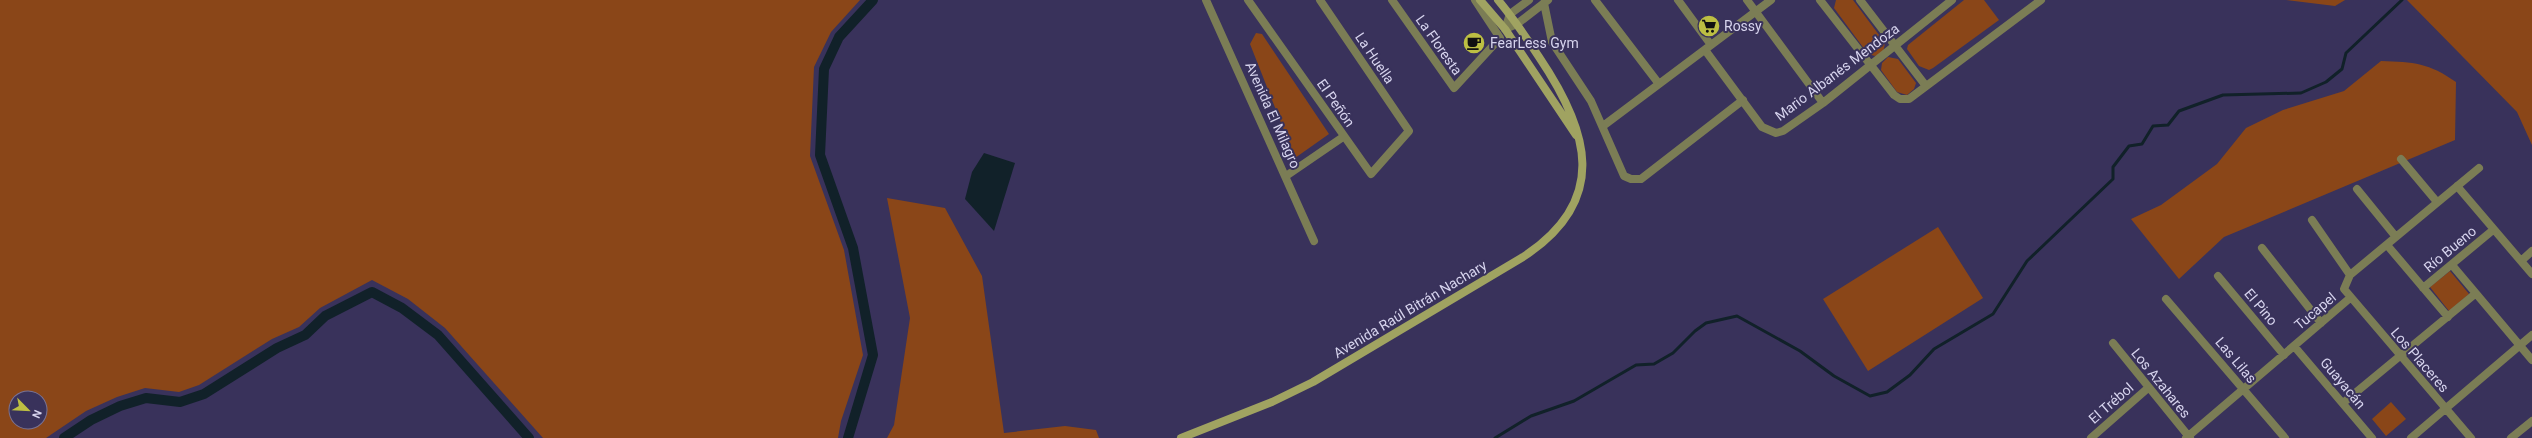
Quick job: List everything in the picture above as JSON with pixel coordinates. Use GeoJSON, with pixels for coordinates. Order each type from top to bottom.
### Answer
{"type":"FeatureCollection","features":[{"type":"Feature","properties":{"kind":"main road"},"geometry":{"type":"LineString","coordinates":[[1480,0],[1505,29],[1580,141]]}},
{"type":"Feature","properties":{"kind":"main road","name":"Avenida Raúl Bitrán Nachary"},"geometry":{"type":"LineString","coordinates":[[1181,438],[1272,402],[1313,382],[1541,244],[1563,222],[1574,202],[1582,172],[1580,141],[1573,115],[1566,99],[1517,24],[1498,0]]}},
{"type":"Feature","properties":{"kind":"street","name":"Avenida El Milagro"},"geometry":{"type":"LineString","coordinates":[[1206,0],[1314,241]]}},
{"type":"Feature","properties":{"kind":"street","name":"El Peñón"},"geometry":{"type":"LineString","coordinates":[[1248,0],[1343,137],[1371,174],[1408,131]]}},
{"type":"Feature","properties":{"kind":"street","name":"La Huella"},"geometry":{"type":"LineString","coordinates":[[1320,0],[1408,131]]}},
{"type":"Feature","properties":{"kind":"street","name":"La Floresta"},"geometry":{"type":"LineString","coordinates":[[1392,0],[1454,88],[1500,38],[1475,0]]}},
{"type":"Feature","properties":{"kind":"street"},"geometry":{"type":"LineString","coordinates":[[1505,29],[1510,14],[1529,0]]}},
{"type":"Feature","properties":{"kind":"street"},"geometry":{"type":"LineString","coordinates":[[1596,0],[1659,84]]}},
{"type":"Feature","properties":{"kind":"street","name":"Mario Albanés Mendoza"},"geometry":{"type":"LineString","coordinates":[[1678,0],[1762,127],[1776,133],[1784,131],[1823,103],[1894,46],[1942,3],[1952,0]]}},
{"type":"Feature","properties":{"kind":"street"},"geometry":{"type":"LineString","coordinates":[[1747,0],[1823,103]]}},
{"type":"Feature","properties":{"kind":"street"},"geometry":{"type":"LineString","coordinates":[[1603,126],[1771,0]]}},
{"type":"Feature","properties":{"kind":"street"},"geometry":{"type":"LineString","coordinates":[[1860,0],[1926,86]]}},
{"type":"Feature","properties":{"kind":"street"},"geometry":{"type":"LineString","coordinates":[[1823,1],[1894,95],[1900,99],[1909,99],[2041,0]]}},
{"type":"Feature","properties":{"kind":"street"},"geometry":{"type":"LineString","coordinates":[[1505,29],[1517,24],[1546,2],[1552,42],[1591,101],[1624,176],[1631,179],[1641,179],[1743,100]]}},
{"type":"Feature","properties":{"kind":"street"},"geometry":{"type":"LineString","coordinates":[[1286,176],[1343,137]]}},
{"type":"Feature","properties":{"kind":"street"},"geometry":{"type":"LineString","coordinates":[[2401,159],[2437,202]]}},
{"type":"Feature","properties":{"kind":"street"},"geometry":{"type":"LineString","coordinates":[[2312,220],[2350,275],[2479,168]]}},
{"type":"Feature","properties":{"kind":"street"},"geometry":{"type":"LineString","coordinates":[[2457,186],[2532,274]]}},
{"type":"Feature","properties":{"kind":"street"},"geometry":{"type":"LineString","coordinates":[[2357,189],[2396,237]]}},
{"type":"Feature","properties":{"kind":"street","name":"Río Bueno"},"geometry":{"type":"LineString","coordinates":[[2423,288],[2493,230]]}},
{"type":"Feature","properties":{"kind":"street"},"geometry":{"type":"LineString","coordinates":[[2387,245],[2448,317]]}},
{"type":"Feature","properties":{"kind":"street"},"geometry":{"type":"LineString","coordinates":[[2262,248],[2321,323]]}},
{"type":"Feature","properties":{"kind":"street"},"geometry":{"type":"LineString","coordinates":[[2521,261],[2532,251]]}},
{"type":"Feature","properties":{"kind":"street"},"geometry":{"type":"LineString","coordinates":[[2452,265],[2532,360]]}},
{"type":"Feature","properties":{"kind":"street","name":"Tucapel"},"geometry":{"type":"LineString","coordinates":[[2188,437],[2350,298],[2344,289],[2350,275]]}},
{"type":"Feature","properties":{"kind":"street","name":"El Pino"},"geometry":{"type":"LineString","coordinates":[[2218,276],[2284,355]]}},
{"type":"Feature","properties":{"kind":"street"},"geometry":{"type":"LineString","coordinates":[[2343,403],[2475,294]]}},
{"type":"Feature","properties":{"kind":"street","name":"Los Placeres"},"geometry":{"type":"LineString","coordinates":[[2350,298],[2471,438]]}},
{"type":"Feature","properties":{"kind":"street","name":"Las Lilas"},"geometry":{"type":"LineString","coordinates":[[2166,299],[2286,438]]}},
{"type":"Feature","properties":{"kind":"street"},"geometry":{"type":"LineString","coordinates":[[2411,438],[2532,335]]}},
{"type":"Feature","properties":{"kind":"street","name":"Los Azahares"},"geometry":{"type":"LineString","coordinates":[[2113,344],[2188,437]]}},
{"type":"Feature","properties":{"kind":"street","name":"Guayacán"},"geometry":{"type":"LineString","coordinates":[[2294,346],[2372,438]]}},
{"type":"Feature","properties":{"kind":"street","name":"El Trébol"},"geometry":{"type":"LineString","coordinates":[[2091,438],[2148,388]]}},
{"type":"Feature","properties":{"kind":"street"},"geometry":{"type":"LineString","coordinates":[[2511,438],[2532,421]]}},
{"type":"Feature","properties":{"kind":"shaded area"},"geometry":{"type":"Polygon","coordinates":[[[0,0],[860,0],[831,32],[814,67],[810,156],[844,250],[863,355],[841,421],[838,438],[543,438],[445,328],[408,299],[372,280],[320,308],[299,327],[272,339],[199,385],[179,392],[145,388],[117,397],[86,411],[46,438],[0,438],[0,0]]]}},
{"type":"Feature","properties":{"kind":"shaded area"},"geometry":{"type":"Polygon","coordinates":[[[1836,0],[1853,0],[1885,43],[1883,53],[1875,56],[1868,54],[1834,8],[1836,0]]]}},
{"type":"Feature","properties":{"kind":"shaded area"},"geometry":{"type":"Polygon","coordinates":[[[1964,0],[1984,0],[1999,20],[1933,68],[1929,70],[1919,66],[1907,49],[1908,45],[1964,0]]]}},
{"type":"Feature","properties":{"kind":"shaded area"},"geometry":{"type":"Polygon","coordinates":[[[2286,0],[2345,0],[2335,6],[2286,0]]]}},
{"type":"Feature","properties":{"kind":"shaded area"},"geometry":{"type":"Polygon","coordinates":[[[2407,0],[2532,0],[2532,145],[2517,112],[2407,0]]]}},
{"type":"Feature","properties":{"kind":"shaded area"},"geometry":{"type":"Polygon","coordinates":[[[1256,33],[1262,34],[1329,134],[1295,158],[1250,44],[1256,33]]]}},
{"type":"Feature","properties":{"kind":"shaded area"},"geometry":{"type":"Polygon","coordinates":[[[1888,57],[1898,59],[1916,83],[1914,89],[1907,95],[1897,92],[1881,70],[1882,63],[1888,57]]]}},
{"type":"Feature","properties":{"kind":"shaded area"},"geometry":{"type":"Polygon","coordinates":[[[2381,61],[2412,63],[2429,67],[2456,82],[2455,140],[2224,237],[2179,279],[2131,219],[2161,205],[2217,164],[2246,128],[2283,110],[2344,91],[2381,61]]]}},
{"type":"Feature","properties":{"kind":"shaded area"},"geometry":{"type":"Polygon","coordinates":[[[887,198],[945,208],[982,276],[1004,433],[1065,426],[1096,430],[1099,438],[887,438],[894,425],[910,318],[887,198]]]}},
{"type":"Feature","properties":{"kind":"shaded area"},"geometry":{"type":"Polygon","coordinates":[[[1938,227],[1983,298],[1868,371],[1823,299],[1938,227]]]}},
{"type":"Feature","properties":{"kind":"shaded area"},"geometry":{"type":"Polygon","coordinates":[[[2450,271],[2469,294],[2449,311],[2430,287],[2450,271]]]}},
{"type":"Feature","properties":{"kind":"shaded area"},"geometry":{"type":"Polygon","coordinates":[[[2391,402],[2406,419],[2386,436],[2372,419],[2391,402]]]}},
{"type":"Feature","properties":{"kind":"water"},"geometry":{"type":"Polygon","coordinates":[[[984,153],[1015,163],[994,231],[965,199],[972,172],[984,153]]]}},
{"type":"Feature","properties":{"kind":"waterway"},"geometry":{"type":"LineString","coordinates":[[848,438],[873,355],[853,248],[820,155],[824,69],[839,37],[873,0]]}},
{"type":"Feature","properties":{"kind":"waterway"},"geometry":{"type":"LineString","coordinates":[[1495,438],[1531,416],[1574,401],[1636,365],[1654,364],[1673,353],[1695,331],[1706,323],[1737,316],[1800,351],[1834,376],[1870,396],[1887,392],[1910,375],[1934,349],[1993,314],[2027,261],[2113,179],[2113,167],[2129,146],[2142,144],[2153,126],[2168,125],[2179,111],[2223,95],[2301,93],[2326,82],[2342,69],[2346,53],[2402,0]]}},
{"type":"Feature","properties":{"kind":"waterway"},"geometry":{"type":"LineString","coordinates":[[64,438],[91,420],[120,406],[146,398],[180,402],[204,394],[277,348],[305,335],[325,316],[372,292],[402,308],[438,335],[529,438]]}},
{"type":"Feature","properties":{"kind":"place","name":"Rossy"},"geometry":{"type":"Point","coordinates":[1709,26]}},
{"type":"Feature","properties":{"kind":"place","name":"FearLess Gym"},"geometry":{"type":"Point","coordinates":[1474,43]}}]}
